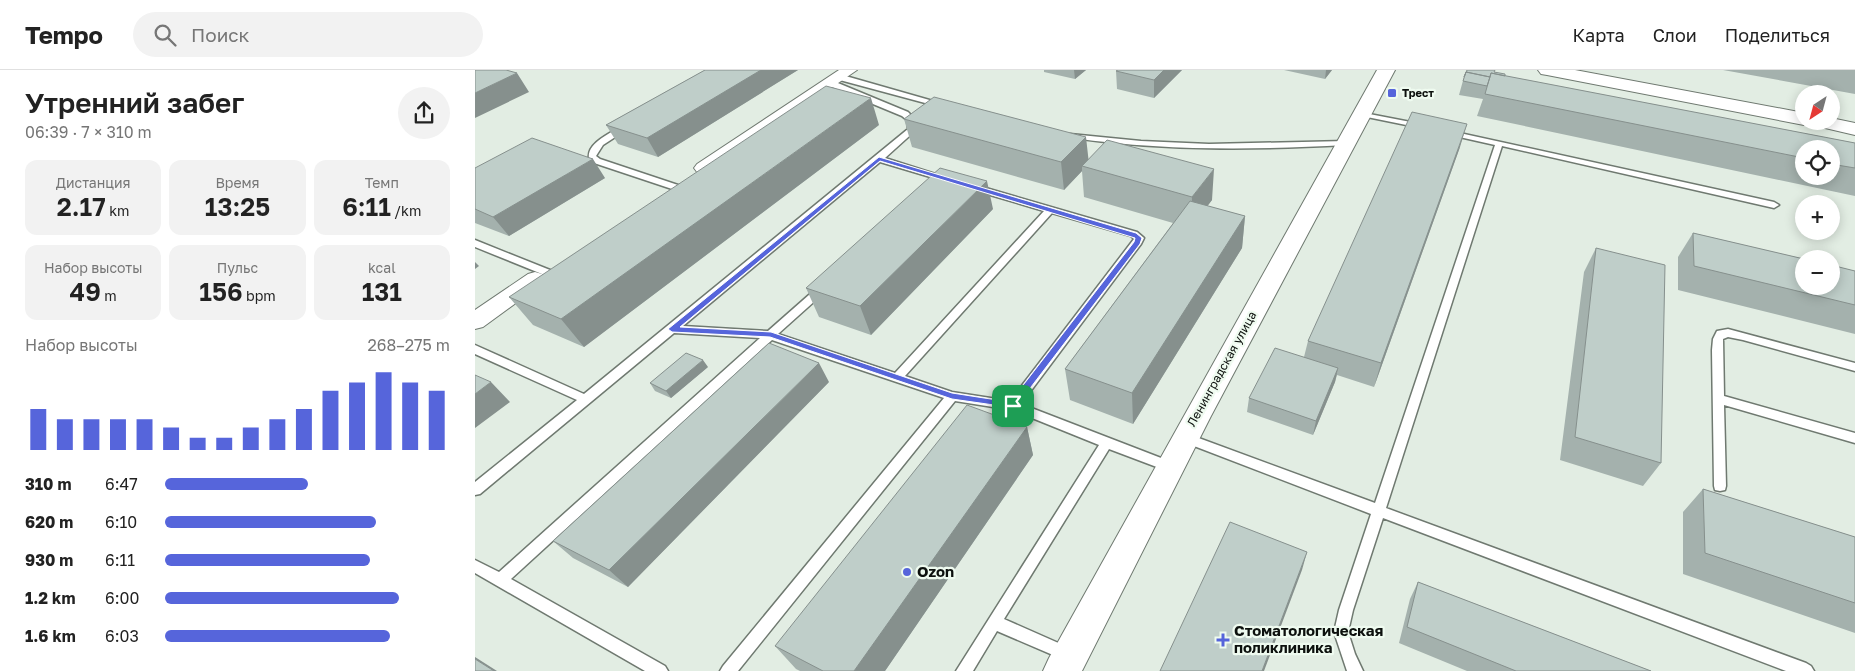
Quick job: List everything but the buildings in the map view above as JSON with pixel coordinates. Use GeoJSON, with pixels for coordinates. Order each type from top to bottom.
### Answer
{"type":"FeatureCollection","features":[{"type":"Feature","properties":{"kind":"street","name":"Ленинградская улица"},"geometry":{"type":"LineString","coordinates":[[1067,663],[1185,438],[1386,70]]}},
{"type":"Feature","properties":{"kind":"street"},"geometry":{"type":"LineString","coordinates":[[1547,70],[1795,117]]}},
{"type":"Feature","properties":{"kind":"street"},"geometry":{"type":"LineString","coordinates":[[659,198],[839,76]]}},
{"type":"Feature","properties":{"kind":"street"},"geometry":{"type":"LineString","coordinates":[[1840,125],[1855,128]]}},
{"type":"Feature","properties":{"kind":"street"},"geometry":{"type":"LineString","coordinates":[[475,321],[562,261]]}},
{"type":"Feature","properties":{"kind":"lane"},"geometry":{"type":"LineString","coordinates":[[839,76],[953,108]]}},
{"type":"Feature","properties":{"kind":"lane"},"geometry":{"type":"LineString","coordinates":[[475,490],[912,130],[911,119],[905,114],[839,76]]}},
{"type":"Feature","properties":{"kind":"lane"},"geometry":{"type":"LineString","coordinates":[[1362,114],[1774,205]]}},
{"type":"Feature","properties":{"kind":"lane"},"geometry":{"type":"LineString","coordinates":[[629,126],[605,140],[593,152],[592,157],[597,161],[675,187]]}},
{"type":"Feature","properties":{"kind":"lane"},"geometry":{"type":"LineString","coordinates":[[1067,135],[1147,144],[1221,147],[1346,143]]}},
{"type":"Feature","properties":{"kind":"lane"},"geometry":{"type":"LineString","coordinates":[[1355,671],[1348,656],[1341,632],[1346,610],[1499,144]]}},
{"type":"Feature","properties":{"kind":"lane"},"geometry":{"type":"LineString","coordinates":[[879,159],[952,183],[1134,234],[1139,238],[1138,242],[1013,406]]}},
{"type":"Feature","properties":{"kind":"lane"},"geometry":{"type":"LineString","coordinates":[[897,378],[1050,210]]}},
{"type":"Feature","properties":{"kind":"lane"},"geometry":{"type":"LineString","coordinates":[[475,243],[546,272]]}},
{"type":"Feature","properties":{"kind":"lane"},"geometry":{"type":"LineString","coordinates":[[500,580],[829,283]]}},
{"type":"Feature","properties":{"kind":"lane"},"geometry":{"type":"LineString","coordinates":[[672,329],[771,335],[952,396],[1013,406],[1170,466]]}},
{"type":"Feature","properties":{"kind":"lane"},"geometry":{"type":"LineString","coordinates":[[1720,486],[1717,350],[1718,339],[1721,334],[1729,333],[1743,336],[1855,367]]}},
{"type":"Feature","properties":{"kind":"lane"},"geometry":{"type":"LineString","coordinates":[[475,349],[585,399]]}},
{"type":"Feature","properties":{"kind":"lane"},"geometry":{"type":"LineString","coordinates":[[728,671],[952,396]]}},
{"type":"Feature","properties":{"kind":"lane"},"geometry":{"type":"LineString","coordinates":[[1718,399],[1855,438]]}},
{"type":"Feature","properties":{"kind":"lane"},"geometry":{"type":"LineString","coordinates":[[1185,438],[1806,671]]}},
{"type":"Feature","properties":{"kind":"lane"},"geometry":{"type":"LineString","coordinates":[[964,671],[1107,442]]}},
{"type":"Feature","properties":{"kind":"lane"},"geometry":{"type":"LineString","coordinates":[[475,566],[660,671]]}},
{"type":"Feature","properties":{"kind":"lane"},"geometry":{"type":"LineString","coordinates":[[994,622],[1067,663]]}},
{"type":"Feature","properties":{"kind":"place","name":"Трест"},"geometry":{"type":"Point","coordinates":[1392,93]}},
{"type":"Feature","properties":{"kind":"place","name":"Ozon"},"geometry":{"type":"Point","coordinates":[907,572]}},
{"type":"Feature","properties":{"kind":"place","name":"Стоматологическая поликлиника"},"geometry":{"type":"Point","coordinates":[1223,640]}},
{"type":"Feature","properties":{"kind":"route"},"geometry":{"type":"LineString","coordinates":[[879,159],[1134,234],[1139,238],[1138,242],[1013,406],[952,396],[771,335],[672,329],[879,159]]}}]}
